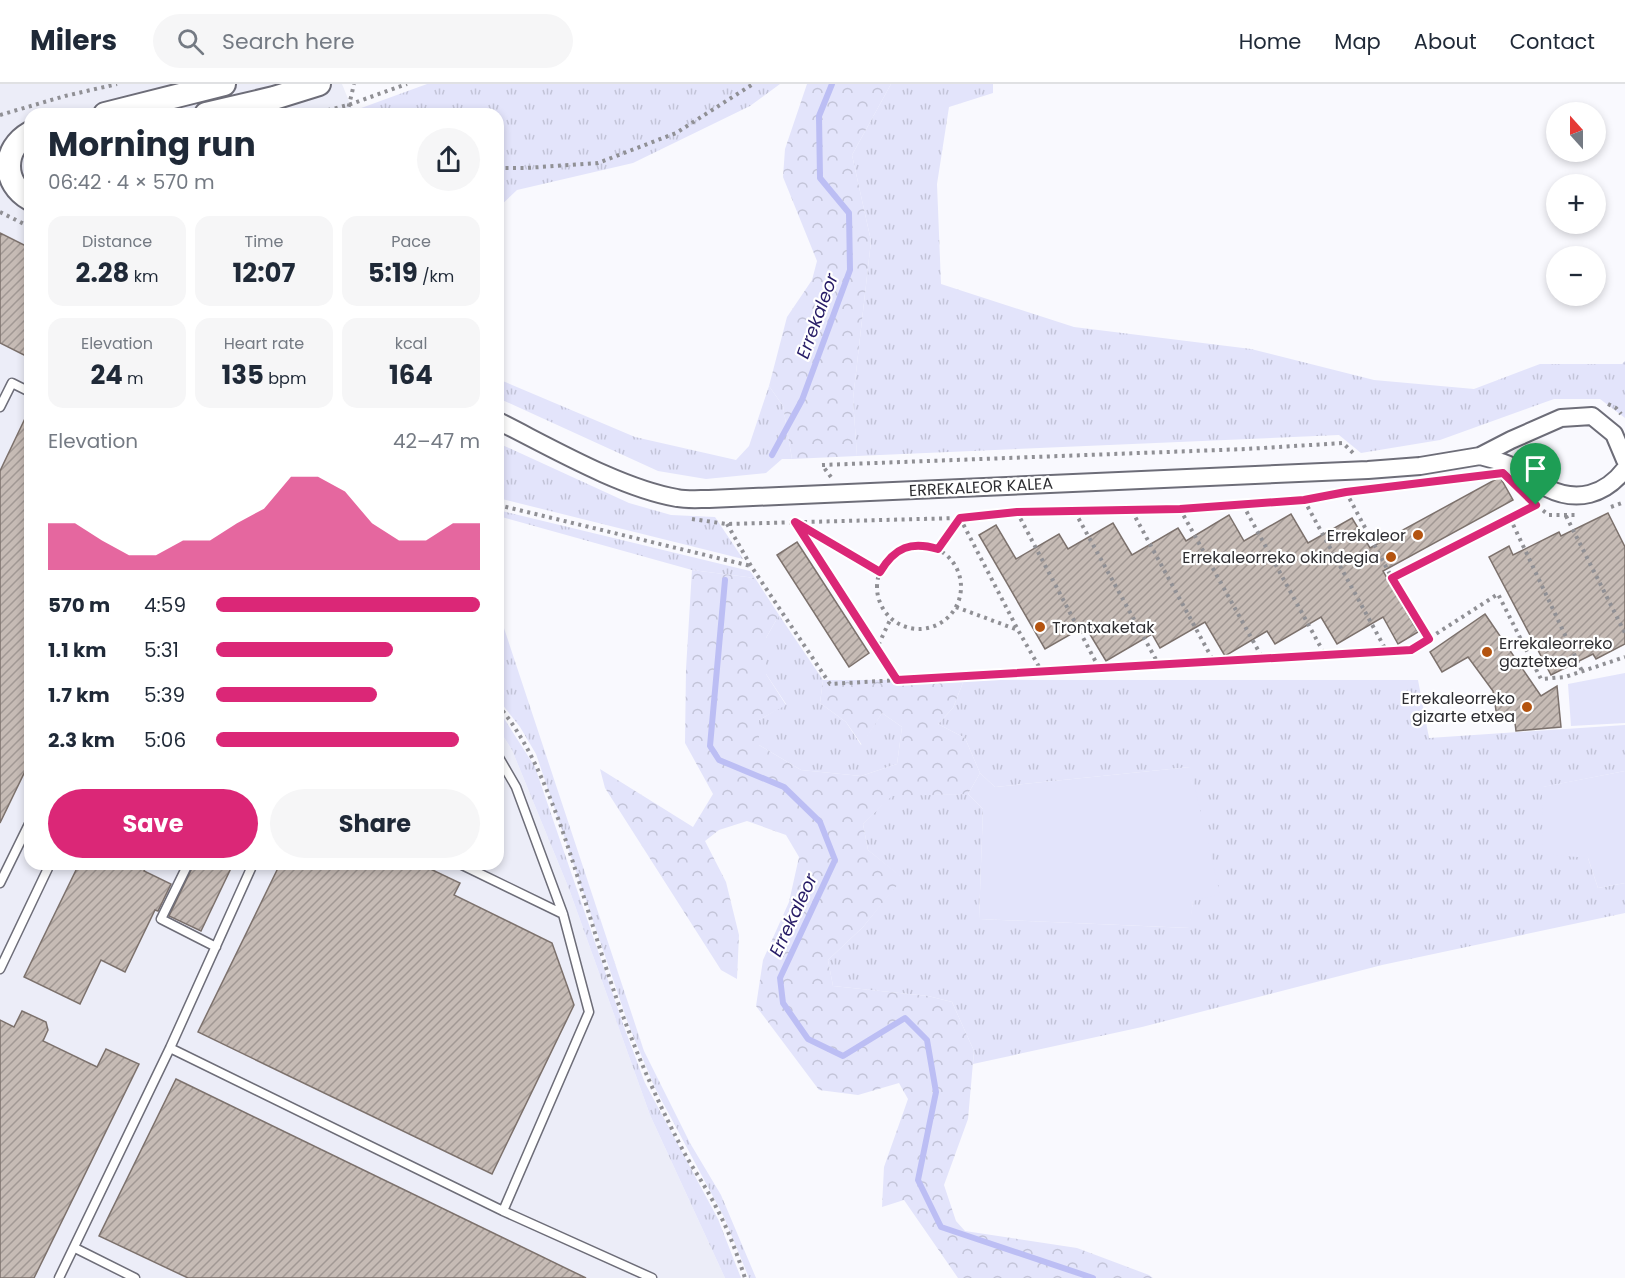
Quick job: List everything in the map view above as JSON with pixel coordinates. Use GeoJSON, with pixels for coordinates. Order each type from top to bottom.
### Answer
{"type":"FeatureCollection","features":[{"type":"Feature","properties":{"kind":"main road"},"geometry":{"type":"LineString","coordinates":[[129,108],[225,84]]}},
{"type":"Feature","properties":{"kind":"main road"},"geometry":{"type":"LineString","coordinates":[[232,108],[319,84]]}},
{"type":"Feature","properties":{"kind":"main road"},"geometry":{"type":"LineString","coordinates":[[24,137],[18,141],[4,163],[11,180],[24,195]]}},
{"type":"Feature","properties":{"kind":"street","name":"ERREKALEOR KALEA"},"geometry":{"type":"LineString","coordinates":[[504,424],[638,487],[677,498],[699,499],[1420,466],[1480,456],[1561,418],[1592,416],[1614,434],[1625,460]]}},
{"type":"Feature","properties":{"kind":"street","name":"ERREKALEOR KALEA"},"geometry":{"type":"LineString","coordinates":[[1480,456],[1511,465],[1548,489],[1571,495],[1593,494],[1615,483],[1625,469]]}},
{"type":"Feature","properties":{"kind":"lane"},"geometry":{"type":"LineString","coordinates":[[0,407],[12,383],[24,389]]}},
{"type":"Feature","properties":{"kind":"lane"},"geometry":{"type":"LineString","coordinates":[[502,1211],[589,1012],[563,914],[516,787],[504,766]]}},
{"type":"Feature","properties":{"kind":"lane"},"geometry":{"type":"LineString","coordinates":[[0,883],[24,834]]}},
{"type":"Feature","properties":{"kind":"lane"},"geometry":{"type":"LineString","coordinates":[[0,969],[47,870]]}},
{"type":"Feature","properties":{"kind":"lane"},"geometry":{"type":"LineString","coordinates":[[185,870],[160,919],[216,947]]}},
{"type":"Feature","properties":{"kind":"lane"},"geometry":{"type":"LineString","coordinates":[[59,1278],[170,1048],[250,870]]}},
{"type":"Feature","properties":{"kind":"lane"},"geometry":{"type":"LineString","coordinates":[[472,870],[563,914]]}},
{"type":"Feature","properties":{"kind":"lane"},"geometry":{"type":"LineString","coordinates":[[0,944],[10,948]]}},
{"type":"Feature","properties":{"kind":"lane"},"geometry":{"type":"LineString","coordinates":[[170,1048],[502,1211],[652,1278]]}},
{"type":"Feature","properties":{"kind":"lane"},"geometry":{"type":"LineString","coordinates":[[75,1248],[135,1278]]}},
{"type":"Feature","properties":{"kind":"path"},"geometry":{"type":"LineString","coordinates":[[26,108],[64,96],[117,84]]}},
{"type":"Feature","properties":{"kind":"path"},"geometry":{"type":"LineString","coordinates":[[348,108],[354,84]]}},
{"type":"Feature","properties":{"kind":"path"},"geometry":{"type":"LineString","coordinates":[[336,108],[407,84]]}},
{"type":"Feature","properties":{"kind":"path"},"geometry":{"type":"LineString","coordinates":[[504,168],[598,162],[676,133],[753,84]]}},
{"type":"Feature","properties":{"kind":"path"},"geometry":{"type":"LineString","coordinates":[[0,116],[24,108]]}},
{"type":"Feature","properties":{"kind":"path"},"geometry":{"type":"LineString","coordinates":[[0,212],[24,224]]}},
{"type":"Feature","properties":{"kind":"path"},"geometry":{"type":"LineString","coordinates":[[1606,404],[1616,408],[1625,420]]}},
{"type":"Feature","properties":{"kind":"path"},"geometry":{"type":"LineString","coordinates":[[820,478],[831,477],[822,465],[1246,449],[1343,443],[1358,457]]}},
{"type":"Feature","properties":{"kind":"path"},"geometry":{"type":"LineString","coordinates":[[938,549],[960,518],[1017,512],[1132,511],[1243,505],[1304,500],[1369,490]]}},
{"type":"Feature","properties":{"kind":"path"},"geometry":{"type":"LineString","coordinates":[[1346,492],[1392,578],[1429,639]]}},
{"type":"Feature","properties":{"kind":"path"},"geometry":{"type":"LineString","coordinates":[[1527,497],[1549,514],[1566,516],[1625,633]]}},
{"type":"Feature","properties":{"kind":"path"},"geometry":{"type":"LineString","coordinates":[[1304,500],[1386,652]]}},
{"type":"Feature","properties":{"kind":"path"},"geometry":{"type":"LineString","coordinates":[[1243,505],[1325,655]]}},
{"type":"Feature","properties":{"kind":"path"},"geometry":{"type":"LineString","coordinates":[[1392,578],[1536,505]]}},
{"type":"Feature","properties":{"kind":"path"},"geometry":{"type":"LineString","coordinates":[[504,507],[751,566]]}},
{"type":"Feature","properties":{"kind":"path"},"geometry":{"type":"LineString","coordinates":[[1180,509],[1263,659]]}},
{"type":"Feature","properties":{"kind":"path"},"geometry":{"type":"LineString","coordinates":[[1132,511],[1214,662]]}},
{"type":"Feature","properties":{"kind":"path"},"geometry":{"type":"LineString","coordinates":[[1017,512],[1099,668]]}},
{"type":"Feature","properties":{"kind":"path"},"geometry":{"type":"LineString","coordinates":[[1075,512],[1159,665]]}},
{"type":"Feature","properties":{"kind":"path"},"geometry":{"type":"LineString","coordinates":[[960,518],[1042,672]]}},
{"type":"Feature","properties":{"kind":"path"},"geometry":{"type":"LineString","coordinates":[[1510,518],[1582,671]]}},
{"type":"Feature","properties":{"kind":"path"},"geometry":{"type":"LineString","coordinates":[[880,572],[795,522],[897,680]]}},
{"type":"Feature","properties":{"kind":"path"},"geometry":{"type":"LineString","coordinates":[[727,524],[751,566],[830,684],[1411,650],[1498,594],[1541,679],[1565,677],[1625,657]]}},
{"type":"Feature","properties":{"kind":"path"},"geometry":{"type":"LineString","coordinates":[[925,545],[938,549],[950,557],[957,568],[961,588],[956,607],[943,621],[926,628],[907,627],[891,618],[883,608],[878,596],[877,584],[880,572],[887,560],[898,550],[925,545]]}},
{"type":"Feature","properties":{"kind":"path"},"geometry":{"type":"LineString","coordinates":[[956,607],[1018,630]]}},
{"type":"Feature","properties":{"kind":"path"},"geometry":{"type":"LineString","coordinates":[[876,650],[891,618]]}},
{"type":"Feature","properties":{"kind":"path"},"geometry":{"type":"LineString","coordinates":[[504,712],[528,747],[549,795],[569,849],[625,1022],[656,1096],[686,1156],[716,1207],[736,1251],[745,1278]]}},
{"type":"Feature","properties":{"kind":"shaded area"},"geometry":{"type":"Polygon","coordinates":[[[0,84],[342,84],[352,108],[24,108],[24,870],[504,870],[504,737],[512,750],[569,889],[650,1115],[725,1278],[0,1278],[0,84]]]}},
{"type":"Feature","properties":{"kind":"green space"},"geometry":{"type":"Polygon","coordinates":[[[427,84],[780,84],[750,106],[633,163],[517,190],[504,202],[504,108],[361,108],[427,84]]]}},
{"type":"Feature","properties":{"kind":"green space"},"geometry":{"type":"Polygon","coordinates":[[[807,84],[891,84],[852,155],[871,241],[853,399],[857,456],[792,459],[783,406],[769,386],[787,317],[812,280],[817,261],[783,177],[785,149],[807,84]]]}},
{"type":"Feature","properties":{"kind":"green space"},"geometry":{"type":"Polygon","coordinates":[[[891,84],[993,84],[993,93],[949,107],[937,184],[941,284],[1074,327],[1251,349],[1374,380],[1474,389],[1540,364],[1622,364],[1625,361],[1625,418],[1600,399],[1554,399],[1440,440],[1361,453],[1339,435],[857,456],[853,399],[871,241],[852,155],[891,84]]]}},
{"type":"Feature","properties":{"kind":"green space"},"geometry":{"type":"Polygon","coordinates":[[[504,382],[635,437],[736,460],[749,446],[769,386],[783,406],[792,459],[782,459],[766,473],[706,479],[658,471],[504,401],[504,382]]]}},
{"type":"Feature","properties":{"kind":"green space"},"geometry":{"type":"Polygon","coordinates":[[[504,446],[629,503],[671,515],[715,517],[743,559],[504,499],[504,446]]]}},
{"type":"Feature","properties":{"kind":"green space"},"geometry":{"type":"Polygon","coordinates":[[[504,511],[750,571],[755,578],[692,570],[504,518],[504,511]]]}},
{"type":"Feature","properties":{"kind":"green space"},"geometry":{"type":"Polygon","coordinates":[[[692,570],[755,578],[779,615],[766,638],[766,674],[786,705],[759,720],[759,745],[801,770],[861,776],[897,764],[902,727],[882,713],[862,745],[846,722],[820,703],[823,680],[964,680],[953,708],[938,724],[965,738],[980,773],[968,794],[892,796],[863,824],[868,850],[903,878],[863,927],[828,960],[833,986],[928,996],[952,1002],[974,1051],[968,1119],[944,1185],[956,1221],[965,1231],[1077,1248],[1153,1278],[958,1278],[904,1200],[882,1207],[884,1167],[908,1099],[899,1083],[858,1095],[819,1090],[756,1006],[763,960],[789,902],[799,857],[786,835],[747,821],[719,830],[705,841],[726,882],[739,935],[737,979],[721,970],[605,788],[600,769],[693,827],[713,794],[685,743],[686,669],[692,570]]]}},
{"type":"Feature","properties":{"kind":"green space"},"geometry":{"type":"Polygon","coordinates":[[[779,615],[823,680],[820,703],[846,722],[861,745],[882,713],[902,727],[897,764],[861,776],[801,770],[759,745],[759,720],[786,704],[766,674],[766,638],[779,615]]]}},
{"type":"Feature","properties":{"kind":"green space"},"geometry":{"type":"Polygon","coordinates":[[[504,628],[644,1051],[690,1143],[721,1195],[756,1278],[749,1278],[724,1217],[655,1088],[629,1026],[536,754],[520,727],[504,707],[504,628]]]}},
{"type":"Feature","properties":{"kind":"green space"},"geometry":{"type":"Polygon","coordinates":[[[1625,673],[1625,723],[1571,726],[1568,684],[1625,673]]]}},
{"type":"Feature","properties":{"kind":"green space"},"geometry":{"type":"Polygon","coordinates":[[[964,680],[1418,680],[1429,738],[1625,725],[1625,771],[1543,787],[1588,858],[1598,888],[1625,883],[1625,913],[1382,965],[1142,1027],[973,1064],[974,1051],[952,1002],[928,996],[833,986],[828,960],[863,927],[902,878],[868,850],[863,824],[892,795],[968,794],[983,809],[979,919],[1189,928],[1193,901],[1190,767],[995,787],[980,773],[965,738],[938,724],[953,708],[964,680]]]}},
{"type":"Feature","properties":{"kind":"green space"},"geometry":{"type":"Polygon","coordinates":[[[504,718],[535,767],[645,1083],[718,1219],[741,1278],[725,1278],[650,1115],[569,889],[512,750],[504,737],[504,718]]]}},
{"type":"Feature","properties":{"kind":"green space"},"geometry":{"type":"Polygon","coordinates":[[[1190,767],[1220,894],[1193,901],[1190,928],[979,919],[983,809],[968,794],[980,773],[995,787],[1190,767]]]}},
{"type":"Feature","properties":{"kind":"green space"},"geometry":{"type":"Polygon","coordinates":[[[1625,771],[1625,883],[1598,888],[1588,858],[1543,854],[1542,787],[1625,771]]]}},
{"type":"Feature","properties":{"kind":"building"},"geometry":{"type":"Polygon","coordinates":[[[0,233],[24,245],[24,355],[0,343],[0,233]]]}},
{"type":"Feature","properties":{"kind":"building"},"geometry":{"type":"Polygon","coordinates":[[[24,421],[24,773],[0,823],[0,471],[24,421]]]}},
{"type":"Feature","properties":{"kind":"building"},"geometry":{"type":"Polygon","coordinates":[[[1500,477],[1513,500],[1383,571],[1418,632],[1398,644],[1383,617],[1337,644],[1321,617],[1275,644],[1267,631],[1225,656],[1205,622],[1160,648],[1152,634],[1106,661],[1085,626],[1045,649],[979,535],[996,525],[1016,559],[1059,534],[1068,549],[1113,523],[1132,555],[1178,528],[1186,541],[1229,515],[1244,541],[1291,514],[1308,543],[1352,518],[1370,548],[1500,477]]]}},
{"type":"Feature","properties":{"kind":"building"},"geometry":{"type":"Polygon","coordinates":[[[1608,513],[1625,547],[1625,644],[1596,659],[1593,654],[1551,675],[1489,557],[1509,546],[1513,555],[1559,532],[1561,536],[1608,513]]]}},
{"type":"Feature","properties":{"kind":"building"},"geometry":{"type":"Polygon","coordinates":[[[797,542],[869,653],[849,667],[777,555],[797,542]]]}},
{"type":"Feature","properties":{"kind":"building"},"geometry":{"type":"Polygon","coordinates":[[[1485,614],[1541,696],[1557,686],[1561,727],[1516,731],[1514,715],[1497,717],[1493,691],[1468,657],[1442,672],[1430,652],[1485,614]]]}},
{"type":"Feature","properties":{"kind":"building"},"geometry":{"type":"Polygon","coordinates":[[[76,870],[145,870],[171,884],[158,911],[155,910],[125,972],[101,960],[80,1004],[24,977],[76,870]]]}},
{"type":"Feature","properties":{"kind":"building"},"geometry":{"type":"Polygon","coordinates":[[[191,870],[230,870],[201,931],[169,916],[191,870]]]}},
{"type":"Feature","properties":{"kind":"building"},"geometry":{"type":"Polygon","coordinates":[[[277,870],[433,870],[460,883],[454,895],[552,943],[574,1005],[492,1174],[198,1032],[277,870]]]}},
{"type":"Feature","properties":{"kind":"building"},"geometry":{"type":"Polygon","coordinates":[[[22,1011],[46,1022],[48,1030],[43,1041],[97,1067],[106,1049],[139,1064],[34,1278],[0,1278],[0,1020],[14,1027],[22,1011]]]}},
{"type":"Feature","properties":{"kind":"building"},"geometry":{"type":"Polygon","coordinates":[[[176,1079],[586,1278],[188,1278],[99,1236],[176,1079]]]}},
{"type":"Feature","properties":{"kind":"waterway","name":"Errekaleor"},"geometry":{"type":"LineString","coordinates":[[772,455],[802,400],[850,270],[849,213],[820,178],[819,116],[832,84]]}},
{"type":"Feature","properties":{"kind":"waterway","name":"Errekaleor"},"geometry":{"type":"LineString","coordinates":[[725,580],[710,746],[719,760],[784,787],[820,822],[835,860],[780,978],[783,1003],[808,1039],[843,1056],[905,1018],[927,1040],[936,1092],[918,1180],[941,1227],[1093,1278]]}},
{"type":"Feature","properties":{"kind":"place","name":"Errekaleor"},"geometry":{"type":"Point","coordinates":[1418,535]}},
{"type":"Feature","properties":{"kind":"place","name":"Errekaleorreko okindegia"},"geometry":{"type":"Point","coordinates":[1391,557]}},
{"type":"Feature","properties":{"kind":"place","name":"Trontxaketak"},"geometry":{"type":"Point","coordinates":[1040,627]}},
{"type":"Feature","properties":{"kind":"place","name":"Errekaleorreko gaztetxea"},"geometry":{"type":"Point","coordinates":[1487,652]}},
{"type":"Feature","properties":{"kind":"place","name":"Errekaleorreko gizarte etxea"},"geometry":{"type":"Point","coordinates":[1527,707]}},
{"type":"Feature","properties":{"kind":"route"},"geometry":{"type":"LineString","coordinates":[[1503,473],[1536,505],[1392,578],[1429,639],[1411,650],[897,680],[795,522],[880,572],[887,560],[898,550],[925,545],[938,549],[960,518],[1017,512],[1180,509],[1243,505],[1304,500],[1346,492],[1503,473]]}}]}
